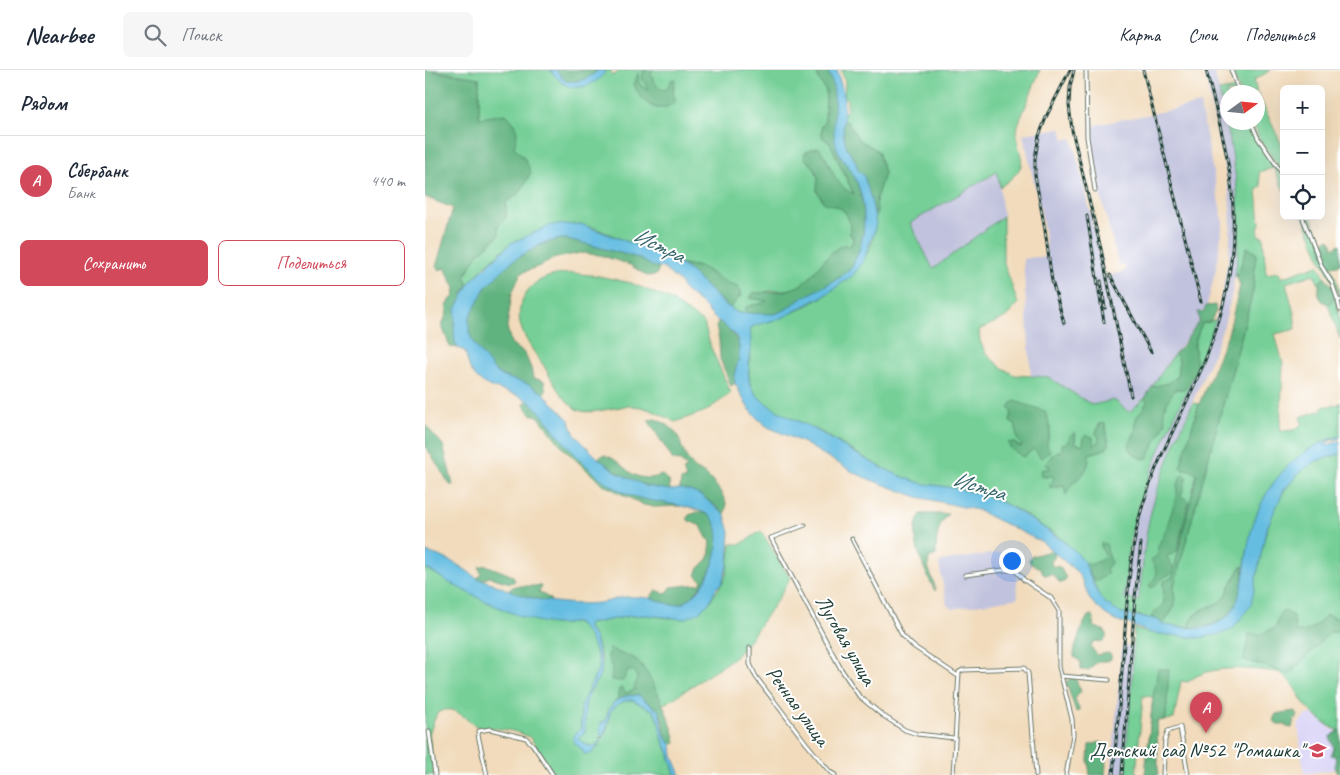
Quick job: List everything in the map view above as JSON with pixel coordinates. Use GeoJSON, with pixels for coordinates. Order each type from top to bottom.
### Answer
{"type":"FeatureCollection","features":[{"type":"Feature","properties":{"kind":"street"},"geometry":{"type":"LineString","coordinates":[[1086,70],[1087,137],[1095,190]]}},
{"type":"Feature","properties":{"kind":"street"},"geometry":{"type":"LineString","coordinates":[[1231,70],[1236,85]]}},
{"type":"Feature","properties":{"kind":"street"},"geometry":{"type":"LineString","coordinates":[[1254,130],[1283,175]]}},
{"type":"Feature","properties":{"kind":"street"},"geometry":{"type":"LineString","coordinates":[[1304,220],[1322,267],[1339,300],[1340,310]]}},
{"type":"Feature","properties":{"kind":"street","name":"Луговая улица"},"geometry":{"type":"LineString","coordinates":[[805,525],[771,538],[841,669],[859,696],[882,715],[905,730],[917,734],[954,738]]}},
{"type":"Feature","properties":{"kind":"street"},"geometry":{"type":"LineString","coordinates":[[852,539],[902,635],[913,646],[959,676]]}},
{"type":"Feature","properties":{"kind":"street"},"geometry":{"type":"LineString","coordinates":[[965,575],[1015,570],[1025,580],[1051,598],[1059,611],[1058,651],[1061,676],[1072,719],[1073,735],[1066,775]]}},
{"type":"Feature","properties":{"kind":"street","name":"Речная улица"},"geometry":{"type":"LineString","coordinates":[[750,648],[750,664],[756,677],[806,744],[830,772],[835,775]]}},
{"type":"Feature","properties":{"kind":"street"},"geometry":{"type":"LineString","coordinates":[[953,775],[959,672],[963,670],[1024,668],[1028,673],[1035,775]]}},
{"type":"Feature","properties":{"kind":"street"},"geometry":{"type":"LineString","coordinates":[[1061,676],[1109,680]]}},
{"type":"Feature","properties":{"kind":"street"},"geometry":{"type":"LineString","coordinates":[[1163,775],[1165,740],[1168,731],[1180,727],[1188,775]]}},
{"type":"Feature","properties":{"kind":"street"},"geometry":{"type":"LineString","coordinates":[[487,775],[478,735],[479,731],[490,729],[527,738],[553,775]]}},
{"type":"Feature","properties":{"kind":"street"},"geometry":{"type":"LineString","coordinates":[[429,731],[435,775]]}},
{"type":"Feature","properties":{"kind":"shaded area"},"geometry":{"type":"Polygon","coordinates":[[[1204,70],[1214,70],[1220,95],[1220,130],[1228,130],[1233,149],[1239,208],[1238,257],[1224,325],[1171,452],[1157,492],[1148,524],[1139,601],[1123,599],[1134,524],[1144,490],[1160,449],[1197,369],[1216,319],[1229,254],[1231,223],[1225,168],[1204,70]]]}},
{"type":"Feature","properties":{"kind":"shaded area"},"geometry":{"type":"Polygon","coordinates":[[[1200,104],[1223,223],[1216,269],[1207,305],[1202,312],[1198,312],[1199,321],[1174,353],[1145,398],[1129,412],[1114,400],[1092,405],[1048,377],[1031,377],[1023,259],[1044,258],[1046,244],[1042,217],[1023,134],[1061,128],[1064,140],[1072,138],[1104,277],[1126,271],[1124,265],[1119,266],[1099,189],[1091,126],[1200,104]]]}},
{"type":"Feature","properties":{"kind":"shaded area"},"geometry":{"type":"Polygon","coordinates":[[[998,172],[1003,216],[933,270],[909,223],[998,172]]]}},
{"type":"Feature","properties":{"kind":"shaded area"},"geometry":{"type":"Polygon","coordinates":[[[1012,551],[1015,553],[1018,598],[952,609],[947,605],[939,564],[941,561],[1012,551]]]}},
{"type":"Feature","properties":{"kind":"shaded area"},"geometry":{"type":"Polygon","coordinates":[[[1122,645],[1134,646],[1132,686],[1124,775],[1111,775],[1122,645]]]}},
{"type":"Feature","properties":{"kind":"shaded area"},"geometry":{"type":"Polygon","coordinates":[[[1312,714],[1332,729],[1340,732],[1340,775],[1338,769],[1304,774],[1298,725],[1305,715],[1312,714]]]}},
{"type":"Feature","properties":{"kind":"green space"},"geometry":{"type":"Polygon","coordinates":[[[425,70],[479,78],[479,118],[506,114],[516,129],[517,136],[514,147],[525,159],[531,172],[520,193],[506,202],[506,218],[498,226],[499,235],[479,253],[465,276],[468,285],[463,294],[455,342],[458,348],[450,347],[442,326],[447,312],[446,305],[449,304],[449,301],[454,296],[455,288],[445,268],[439,270],[436,267],[453,208],[425,197],[425,70]]]}},
{"type":"Feature","properties":{"kind":"green space"},"geometry":{"type":"Polygon","coordinates":[[[432,70],[611,70],[612,76],[622,70],[817,70],[818,77],[826,91],[825,122],[822,126],[822,137],[830,143],[854,195],[839,183],[825,156],[804,158],[814,167],[818,177],[817,191],[824,203],[845,212],[853,241],[849,247],[845,245],[838,248],[826,258],[811,276],[799,286],[791,289],[763,292],[751,298],[768,301],[746,307],[746,314],[738,313],[730,308],[741,295],[702,267],[681,264],[658,253],[651,247],[636,245],[592,227],[552,225],[511,243],[483,268],[468,285],[465,276],[479,253],[499,235],[498,226],[506,218],[506,201],[520,193],[525,159],[514,147],[513,122],[506,114],[479,118],[479,78],[432,70]]]}},
{"type":"Feature","properties":{"kind":"green space"},"geometry":{"type":"Polygon","coordinates":[[[556,70],[598,70],[583,80],[565,81],[556,70]]]}},
{"type":"Feature","properties":{"kind":"green space"},"geometry":{"type":"Polygon","coordinates":[[[644,70],[654,70],[651,71],[652,78],[658,86],[666,90],[672,79],[675,79],[673,92],[676,101],[663,108],[657,108],[646,103],[634,85],[638,73],[639,84],[649,91],[642,78],[644,70]]]}},
{"type":"Feature","properties":{"kind":"green space"},"geometry":{"type":"Polygon","coordinates":[[[817,70],[827,70],[834,88],[836,145],[839,154],[855,178],[859,188],[864,219],[862,241],[853,267],[841,277],[802,298],[785,310],[774,314],[746,314],[746,307],[767,301],[750,298],[753,293],[783,291],[799,286],[837,248],[845,244],[849,247],[853,241],[845,212],[824,203],[817,191],[818,177],[814,167],[804,158],[805,153],[819,148],[837,180],[854,194],[830,143],[822,137],[822,126],[825,122],[826,91],[818,77],[817,70]]]}},
{"type":"Feature","properties":{"kind":"green space"},"geometry":{"type":"Polygon","coordinates":[[[841,70],[1040,70],[1018,125],[1017,136],[1021,164],[1018,171],[1000,187],[997,172],[910,223],[933,269],[1003,216],[1003,260],[1018,304],[1006,317],[979,330],[980,341],[986,354],[1014,375],[1048,377],[1092,405],[1114,400],[1129,412],[1145,398],[1147,402],[1135,422],[1136,430],[1133,436],[1163,415],[1165,402],[1175,389],[1183,389],[1189,386],[1152,470],[1139,505],[1130,541],[1124,598],[1138,601],[1146,534],[1156,493],[1173,447],[1193,403],[1199,404],[1181,468],[1197,474],[1172,578],[1163,582],[1164,603],[1152,615],[1152,619],[1115,611],[1104,603],[1086,567],[1072,549],[1061,538],[1017,510],[999,501],[954,488],[922,483],[892,472],[823,433],[773,408],[756,394],[751,386],[749,372],[750,330],[753,326],[783,317],[816,301],[847,279],[869,250],[874,233],[875,214],[877,212],[876,199],[884,173],[878,151],[858,139],[848,122],[843,121],[843,113],[847,111],[847,98],[844,96],[845,81],[841,70]],[[1012,411],[1011,422],[1016,425],[1017,438],[1023,446],[1011,449],[1049,451],[1047,438],[1050,430],[1012,411]],[[1099,424],[1096,433],[1099,438],[1098,443],[1094,445],[1083,437],[1082,445],[1075,443],[1076,434],[1063,451],[1055,455],[1046,466],[1050,466],[1050,470],[1042,470],[1045,477],[1053,475],[1057,488],[1064,485],[1066,493],[1070,485],[1083,474],[1089,454],[1106,449],[1109,444],[1105,424],[1099,424]]]}},
{"type":"Feature","properties":{"kind":"green space"},"geometry":{"type":"Polygon","coordinates":[[[1232,70],[1271,70],[1254,80],[1255,85],[1237,85],[1232,70]]]}},
{"type":"Feature","properties":{"kind":"green space"},"geometry":{"type":"Polygon","coordinates":[[[1265,109],[1280,141],[1280,168],[1259,138],[1256,130],[1265,130],[1265,109]]]}},
{"type":"Feature","properties":{"kind":"green space"},"geometry":{"type":"Polygon","coordinates":[[[843,121],[848,122],[858,139],[878,151],[884,173],[876,199],[877,213],[875,214],[864,176],[858,170],[856,162],[847,148],[843,134],[843,121]]]}},
{"type":"Feature","properties":{"kind":"green space"},"geometry":{"type":"Polygon","coordinates":[[[1228,130],[1252,130],[1280,174],[1280,182],[1274,168],[1259,172],[1261,187],[1257,189],[1260,225],[1258,226],[1259,236],[1263,236],[1266,274],[1279,272],[1281,278],[1318,265],[1329,283],[1338,309],[1340,339],[1328,304],[1314,274],[1286,283],[1296,329],[1275,334],[1283,364],[1280,431],[1294,430],[1302,424],[1300,417],[1322,410],[1322,407],[1340,404],[1340,436],[1309,449],[1251,534],[1244,567],[1241,567],[1226,596],[1195,615],[1189,627],[1163,625],[1175,606],[1174,586],[1253,291],[1256,254],[1247,247],[1237,277],[1235,277],[1239,228],[1236,183],[1228,130]]]}},
{"type":"Feature","properties":{"kind":"green space"},"geometry":{"type":"Polygon","coordinates":[[[1305,220],[1313,220],[1336,279],[1340,297],[1322,262],[1305,220]]]}},
{"type":"Feature","properties":{"kind":"green space"},"geometry":{"type":"Polygon","coordinates":[[[560,239],[568,239],[639,258],[659,268],[656,275],[647,276],[630,265],[600,255],[580,253],[552,259],[521,273],[512,293],[507,327],[511,343],[525,354],[533,378],[544,381],[546,391],[543,393],[505,377],[494,370],[473,341],[469,332],[469,323],[471,313],[482,293],[504,268],[528,251],[560,239]]]}},
{"type":"Feature","properties":{"kind":"green space"},"geometry":{"type":"Polygon","coordinates":[[[1327,239],[1331,240],[1333,248],[1340,244],[1340,265],[1330,266],[1323,255],[1321,245],[1327,239]]]}},
{"type":"Feature","properties":{"kind":"green space"},"geometry":{"type":"Polygon","coordinates":[[[1247,247],[1256,253],[1253,291],[1174,586],[1175,606],[1163,625],[1157,620],[1152,619],[1152,615],[1164,603],[1163,582],[1172,578],[1197,474],[1180,468],[1199,404],[1228,334],[1240,286],[1237,277],[1247,247]]]}},
{"type":"Feature","properties":{"kind":"green space"},"geometry":{"type":"Polygon","coordinates":[[[681,264],[702,267],[718,278],[739,288],[741,295],[730,308],[681,264]]]}},
{"type":"Feature","properties":{"kind":"green space"},"geometry":{"type":"Polygon","coordinates":[[[573,273],[631,283],[671,300],[704,323],[711,348],[731,393],[706,411],[675,422],[655,412],[633,406],[588,412],[576,409],[562,395],[529,344],[522,330],[519,316],[521,302],[533,285],[551,276],[573,273]]]}},
{"type":"Feature","properties":{"kind":"green space"},"geometry":{"type":"Polygon","coordinates":[[[1324,278],[1330,283],[1335,294],[1329,304],[1322,301],[1319,295],[1321,280],[1324,278]]]}},
{"type":"Feature","properties":{"kind":"green space"},"geometry":{"type":"Polygon","coordinates":[[[1207,305],[1215,305],[1216,311],[1210,322],[1202,323],[1194,344],[1197,369],[1189,386],[1183,389],[1175,389],[1168,401],[1164,412],[1166,422],[1148,457],[1145,459],[1138,457],[1129,450],[1129,447],[1136,429],[1137,417],[1147,402],[1145,398],[1152,387],[1169,383],[1177,377],[1179,360],[1175,353],[1199,321],[1198,312],[1203,312],[1207,305]]]}},
{"type":"Feature","properties":{"kind":"green space"},"geometry":{"type":"Polygon","coordinates":[[[1216,319],[1197,369],[1195,345],[1199,330],[1202,323],[1216,319]]]}},
{"type":"Feature","properties":{"kind":"green space"},"geometry":{"type":"Polygon","coordinates":[[[719,321],[732,333],[739,347],[740,353],[735,383],[731,386],[720,359],[716,327],[719,321]]]}},
{"type":"Feature","properties":{"kind":"green space"},"geometry":{"type":"Polygon","coordinates":[[[1175,353],[1179,360],[1177,377],[1169,383],[1152,387],[1175,353]]]}},
{"type":"Feature","properties":{"kind":"green space"},"geometry":{"type":"Polygon","coordinates":[[[527,400],[541,412],[551,427],[582,461],[612,486],[639,498],[681,506],[655,507],[644,505],[602,484],[564,449],[538,416],[528,411],[524,405],[527,400]]]}},
{"type":"Feature","properties":{"kind":"green space"},"geometry":{"type":"Polygon","coordinates":[[[1014,401],[1045,411],[1050,428],[1047,445],[1050,451],[1041,458],[1034,449],[1023,457],[1011,449],[1008,443],[1013,442],[1020,447],[1022,446],[1017,438],[1016,425],[1010,422],[1012,411],[1009,407],[1014,401]]]}},
{"type":"Feature","properties":{"kind":"green space"},"geometry":{"type":"Polygon","coordinates":[[[656,419],[673,429],[677,434],[687,459],[696,469],[709,478],[719,490],[726,503],[725,515],[705,498],[680,489],[681,480],[686,479],[683,470],[687,468],[681,461],[673,460],[648,420],[656,419]]]}},
{"type":"Feature","properties":{"kind":"green space"},"geometry":{"type":"Polygon","coordinates":[[[1105,423],[1109,444],[1106,449],[1089,454],[1087,468],[1069,488],[1066,495],[1064,485],[1050,488],[1050,484],[1054,479],[1053,476],[1041,476],[1042,469],[1050,469],[1050,466],[1045,465],[1052,455],[1055,455],[1057,451],[1062,451],[1062,444],[1069,442],[1070,436],[1075,432],[1075,443],[1082,445],[1083,437],[1086,435],[1093,437],[1094,445],[1098,443],[1099,438],[1096,433],[1100,424],[1105,423]]]}},
{"type":"Feature","properties":{"kind":"green space"},"geometry":{"type":"Polygon","coordinates":[[[425,425],[443,445],[453,485],[450,485],[425,445],[425,425]]]}},
{"type":"Feature","properties":{"kind":"green space"},"geometry":{"type":"Polygon","coordinates":[[[1340,454],[1340,731],[1326,724],[1313,714],[1295,688],[1280,673],[1242,669],[1213,671],[1204,673],[1188,682],[1181,681],[1174,719],[1157,721],[1158,775],[1145,775],[1153,697],[1143,696],[1136,775],[1124,775],[1132,686],[1134,628],[1144,632],[1198,638],[1251,605],[1268,525],[1285,489],[1298,474],[1314,462],[1340,454]]]}},
{"type":"Feature","properties":{"kind":"green space"},"geometry":{"type":"Polygon","coordinates":[[[604,455],[615,460],[639,477],[650,478],[662,475],[669,481],[670,490],[631,480],[598,458],[604,455]]]}},
{"type":"Feature","properties":{"kind":"green space"},"geometry":{"type":"Polygon","coordinates":[[[1184,473],[1187,476],[1181,496],[1189,501],[1177,551],[1172,555],[1169,554],[1167,557],[1173,567],[1173,571],[1160,580],[1153,588],[1149,587],[1156,574],[1151,560],[1158,555],[1158,546],[1164,535],[1177,496],[1177,487],[1184,473]]]}},
{"type":"Feature","properties":{"kind":"green space"},"geometry":{"type":"Polygon","coordinates":[[[698,512],[712,518],[717,527],[717,552],[706,579],[689,599],[680,604],[669,604],[650,598],[656,590],[664,593],[668,592],[671,587],[700,584],[702,581],[696,575],[699,568],[709,558],[711,541],[707,538],[701,526],[689,521],[687,518],[689,515],[698,512]]]}},
{"type":"Feature","properties":{"kind":"green space"},"geometry":{"type":"Polygon","coordinates":[[[921,514],[948,514],[941,523],[938,533],[936,555],[929,558],[928,566],[935,591],[922,563],[916,542],[915,532],[921,514]]]}},
{"type":"Feature","properties":{"kind":"green space"},"geometry":{"type":"Polygon","coordinates":[[[761,531],[790,578],[778,599],[745,646],[735,657],[668,702],[655,707],[640,698],[622,698],[614,702],[609,709],[605,722],[602,721],[601,735],[598,743],[595,746],[591,746],[581,741],[578,737],[581,736],[584,727],[585,706],[602,663],[588,624],[630,616],[645,615],[670,618],[709,603],[725,578],[731,544],[741,544],[761,531]]]}},
{"type":"Feature","properties":{"kind":"green space"},"geometry":{"type":"Polygon","coordinates":[[[1101,543],[1106,544],[1111,563],[1106,569],[1108,573],[1098,581],[1094,580],[1085,565],[1086,562],[1090,565],[1101,560],[1105,555],[1101,548],[1101,543]]]}},
{"type":"Feature","properties":{"kind":"green space"},"geometry":{"type":"Polygon","coordinates":[[[1050,551],[1054,552],[1055,556],[1051,562],[1052,566],[1060,567],[1066,578],[1064,582],[1060,583],[1052,574],[1044,575],[1040,568],[1031,564],[1029,560],[1032,556],[1050,551]]]}},
{"type":"Feature","properties":{"kind":"green space"},"geometry":{"type":"Polygon","coordinates":[[[486,565],[513,576],[515,581],[510,583],[490,577],[481,580],[477,578],[481,574],[479,567],[486,565]]]}},
{"type":"Feature","properties":{"kind":"green space"},"geometry":{"type":"Polygon","coordinates":[[[1241,567],[1244,567],[1241,591],[1235,606],[1224,620],[1203,628],[1189,627],[1195,615],[1224,598],[1241,567]]]}},
{"type":"Feature","properties":{"kind":"green space"},"geometry":{"type":"Polygon","coordinates":[[[425,568],[510,612],[544,622],[578,624],[591,639],[599,668],[580,712],[581,730],[578,731],[575,744],[591,754],[605,735],[610,712],[617,705],[628,699],[633,700],[654,711],[675,775],[555,775],[529,737],[505,730],[480,728],[455,711],[443,710],[437,713],[429,734],[434,775],[425,775],[425,568]]]}},
{"type":"Feature","properties":{"kind":"green space"},"geometry":{"type":"Polygon","coordinates":[[[514,586],[541,586],[539,592],[551,601],[508,591],[514,586]]]}},
{"type":"Feature","properties":{"kind":"green space"},"geometry":{"type":"Polygon","coordinates":[[[1285,611],[1293,616],[1296,632],[1309,630],[1326,615],[1340,619],[1340,633],[1330,632],[1289,675],[1244,660],[1249,634],[1261,634],[1276,627],[1280,613],[1285,611]]]}},
{"type":"Feature","properties":{"kind":"green space"},"geometry":{"type":"Polygon","coordinates":[[[1092,615],[1094,618],[1093,626],[1105,631],[1106,638],[1103,642],[1095,641],[1091,647],[1097,655],[1108,653],[1111,655],[1111,659],[1099,661],[1088,670],[1081,670],[1080,661],[1074,657],[1075,648],[1086,619],[1092,615]]]}},
{"type":"Feature","properties":{"kind":"green space"},"geometry":{"type":"Polygon","coordinates":[[[610,648],[635,659],[647,672],[671,724],[676,742],[672,745],[665,735],[659,712],[652,705],[632,696],[625,696],[617,701],[619,689],[622,688],[625,693],[634,690],[637,677],[633,670],[627,672],[623,681],[611,680],[612,668],[607,655],[610,648]]]}},
{"type":"Feature","properties":{"kind":"green space"},"geometry":{"type":"Polygon","coordinates":[[[1158,669],[1169,669],[1166,719],[1157,721],[1158,775],[1145,775],[1153,697],[1158,669]]]}},
{"type":"Feature","properties":{"kind":"green space"},"geometry":{"type":"Polygon","coordinates":[[[1072,677],[1076,680],[1081,691],[1075,699],[1080,710],[1076,712],[1066,682],[1072,677]]]}},
{"type":"Feature","properties":{"kind":"green space"},"geometry":{"type":"Polygon","coordinates":[[[1294,711],[1298,717],[1294,719],[1292,728],[1287,727],[1285,724],[1277,724],[1273,720],[1276,714],[1294,711]]]}},
{"type":"Feature","properties":{"kind":"green space"},"geometry":{"type":"Polygon","coordinates":[[[1340,730],[1340,775],[1338,775],[1335,766],[1335,756],[1331,755],[1334,748],[1330,737],[1340,730]]]}},
{"type":"Feature","properties":{"kind":"green space"},"geometry":{"type":"Polygon","coordinates":[[[1101,742],[1106,754],[1105,775],[1090,775],[1088,761],[1089,745],[1101,742]]]}},
{"type":"Feature","properties":{"kind":"water"},"geometry":{"type":"Polygon","coordinates":[[[550,70],[556,70],[565,81],[574,81],[583,80],[598,70],[606,70],[595,82],[573,87],[565,85],[550,70]]]}},
{"type":"Feature","properties":{"kind":"water"},"geometry":{"type":"Polygon","coordinates":[[[827,70],[837,70],[844,96],[843,134],[847,148],[856,162],[858,170],[864,176],[876,223],[862,264],[852,276],[825,295],[782,318],[753,326],[750,330],[749,381],[756,394],[773,408],[815,429],[880,467],[904,478],[979,494],[1013,508],[1059,538],[1078,554],[1102,600],[1107,605],[1111,605],[1111,608],[1134,616],[1155,619],[1165,625],[1184,627],[1207,627],[1226,618],[1233,610],[1241,589],[1250,535],[1255,518],[1262,501],[1281,473],[1307,451],[1323,442],[1340,436],[1339,439],[1335,439],[1324,446],[1340,441],[1340,454],[1316,461],[1301,471],[1284,490],[1266,530],[1251,605],[1232,630],[1198,638],[1150,633],[1127,623],[1116,621],[1105,614],[1090,600],[1076,571],[1042,542],[977,510],[918,497],[871,480],[853,472],[804,443],[768,427],[747,406],[735,383],[734,376],[739,358],[737,338],[663,268],[652,266],[639,258],[568,239],[544,243],[511,262],[485,288],[469,318],[469,332],[474,344],[495,371],[504,377],[528,384],[543,393],[569,420],[575,435],[598,458],[618,473],[646,486],[670,490],[680,489],[702,496],[725,515],[730,532],[728,563],[722,583],[716,589],[709,603],[698,613],[684,619],[645,615],[588,624],[588,629],[595,638],[602,667],[585,705],[585,731],[578,738],[588,746],[593,746],[601,739],[591,754],[584,754],[581,748],[575,744],[573,738],[581,729],[581,705],[599,668],[595,651],[586,633],[576,623],[546,623],[508,611],[448,582],[425,568],[425,552],[452,562],[478,579],[535,599],[584,604],[633,597],[651,598],[679,605],[700,589],[708,575],[717,550],[718,536],[715,522],[707,514],[699,511],[678,505],[647,500],[612,486],[596,475],[579,459],[532,404],[514,394],[483,383],[469,367],[465,351],[458,348],[455,342],[456,309],[471,281],[511,243],[552,225],[581,224],[636,245],[652,248],[688,269],[724,304],[738,313],[775,314],[785,310],[802,298],[841,277],[849,270],[853,266],[862,241],[864,219],[862,198],[855,178],[841,156],[835,141],[833,87],[827,70]]]}},
{"type":"Feature","properties":{"kind":"water"},"geometry":{"type":"Polygon","coordinates":[[[638,695],[659,711],[665,737],[672,745],[673,756],[681,775],[675,775],[654,711],[632,700],[620,703],[614,707],[610,712],[602,738],[601,722],[605,722],[609,709],[614,702],[626,696],[638,695]]]}},
{"type":"Feature","properties":{"kind":"railway"},"geometry":{"type":"LineString","coordinates":[[1064,323],[1052,281],[1035,175],[1035,158],[1039,136],[1047,115],[1070,70]]}},
{"type":"Feature","properties":{"kind":"railway"},"geometry":{"type":"LineString","coordinates":[[1074,70],[1070,87],[1069,105],[1072,130],[1101,249],[1131,396]]}},
{"type":"Feature","properties":{"kind":"railway"},"geometry":{"type":"LineString","coordinates":[[1143,70],[1201,302]]}},
{"type":"Feature","properties":{"kind":"railway"},"geometry":{"type":"LineString","coordinates":[[1113,775],[1129,583],[1138,523],[1160,459],[1214,336],[1225,296],[1232,254],[1233,213],[1230,177],[1225,146],[1206,70]]}},
{"type":"Feature","properties":{"kind":"railway"},"geometry":{"type":"LineString","coordinates":[[1087,216],[1104,322]]}},
{"type":"Feature","properties":{"kind":"railway"},"geometry":{"type":"LineString","coordinates":[[1110,275],[1151,352]]}},
{"type":"Feature","properties":{"kind":"railway"},"geometry":{"type":"LineString","coordinates":[[1101,281],[1105,308]]}},
{"type":"Feature","properties":{"kind":"railway"},"geometry":{"type":"LineString","coordinates":[[1122,775],[1141,543]]}},
{"type":"Feature","properties":{"kind":"place","name":"Сбербанк"},"geometry":{"type":"Point","coordinates":[1206,733]}},
{"type":"Feature","properties":{"kind":"place","name":"Детский сад №52 \"Ромашка\""},"geometry":{"type":"Point","coordinates":[1318,750]}},
{"type":"Feature","properties":{"kind":"water label","name":"Истра"},"geometry":{"type":"Point","coordinates":[659,245]}},
{"type":"Feature","properties":{"kind":"water label","name":"Истра"},"geometry":{"type":"Point","coordinates":[979,486]}}]}
